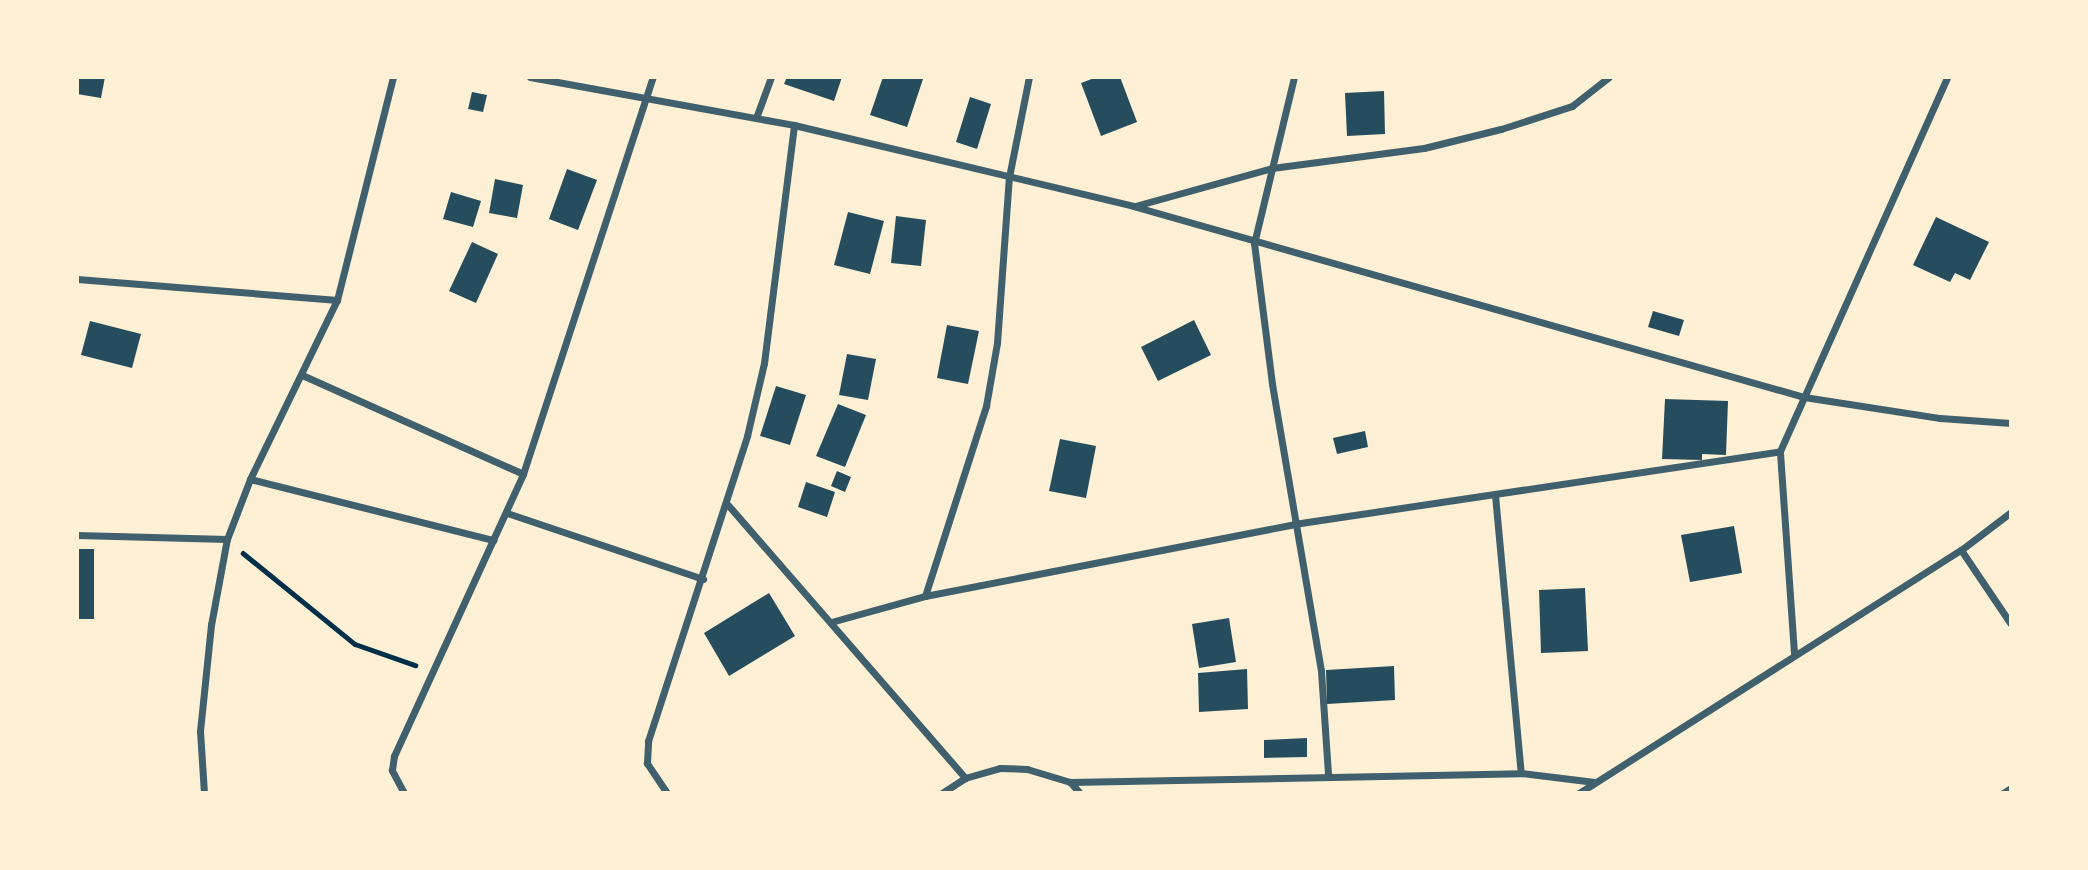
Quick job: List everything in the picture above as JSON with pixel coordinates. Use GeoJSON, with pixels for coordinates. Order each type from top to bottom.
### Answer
{"type":"FeatureCollection","features":[{"type":"Feature","properties":{"kind":"street"},"geometry":{"type":"LineString","coordinates":[[204,793],[203,681],[227,539],[250,479],[337,300],[393,77]]}},
{"type":"Feature","properties":{"kind":"street"},"geometry":{"type":"LineString","coordinates":[[530,77],[647,95],[793,125],[1133,206],[1254,243],[1804,397],[1940,418],[2011,423]]}},
{"type":"Feature","properties":{"kind":"street"},"geometry":{"type":"LineString","coordinates":[[404,793],[392,770],[394,756],[436,671],[523,474],[653,77]]}},
{"type":"Feature","properties":{"kind":"street"},"geometry":{"type":"LineString","coordinates":[[756,118],[771,77]]}},
{"type":"Feature","properties":{"kind":"street"},"geometry":{"type":"LineString","coordinates":[[925,596],[986,406],[997,342],[1009,177],[1029,77]]}},
{"type":"Feature","properties":{"kind":"street"},"geometry":{"type":"LineString","coordinates":[[1294,77],[1254,243],[1294,524],[1321,671],[1328,775]]}},
{"type":"Feature","properties":{"kind":"street"},"geometry":{"type":"LineString","coordinates":[[1133,206],[1272,167],[1424,148],[1500,129],[1572,106],[1609,77]]}},
{"type":"Feature","properties":{"kind":"street"},"geometry":{"type":"LineString","coordinates":[[1794,653],[1780,451],[1947,77]]}},
{"type":"Feature","properties":{"kind":"street"},"geometry":{"type":"LineString","coordinates":[[667,793],[647,764],[648,741],[728,505],[764,363],[793,125]]}},
{"type":"Feature","properties":{"kind":"street"},"geometry":{"type":"LineString","coordinates":[[77,279],[337,300]]}},
{"type":"Feature","properties":{"kind":"street"},"geometry":{"type":"LineString","coordinates":[[302,375],[523,474]]}},
{"type":"Feature","properties":{"kind":"street"},"geometry":{"type":"LineString","coordinates":[[831,622],[925,596],[1294,524],[1780,451]]}},
{"type":"Feature","properties":{"kind":"street"},"geometry":{"type":"LineString","coordinates":[[250,479],[493,540]]}},
{"type":"Feature","properties":{"kind":"street"},"geometry":{"type":"LineString","coordinates":[[1495,495],[1521,773]]}},
{"type":"Feature","properties":{"kind":"street"},"geometry":{"type":"LineString","coordinates":[[728,505],[965,778]]}},
{"type":"Feature","properties":{"kind":"street"},"geometry":{"type":"LineString","coordinates":[[1579,793],[1794,653],[1961,550],[2011,512]]}},
{"type":"Feature","properties":{"kind":"street"},"geometry":{"type":"LineString","coordinates":[[507,513],[703,579]]}},
{"type":"Feature","properties":{"kind":"street"},"geometry":{"type":"LineString","coordinates":[[77,535],[227,539]]}},
{"type":"Feature","properties":{"kind":"street"},"geometry":{"type":"LineString","coordinates":[[1961,550],[2011,624]]}},
{"type":"Feature","properties":{"kind":"street"},"geometry":{"type":"LineString","coordinates":[[942,793],[965,778],[1000,768],[1027,769],[1070,782],[1521,773],[1594,782]]}},
{"type":"Feature","properties":{"kind":"street"},"geometry":{"type":"LineString","coordinates":[[1070,782],[1080,793]]}},
{"type":"Feature","properties":{"kind":"street"},"geometry":{"type":"LineString","coordinates":[[2003,793],[2011,788]]}},
{"type":"Feature","properties":{"kind":"path"},"geometry":{"type":"LineString","coordinates":[[227,539],[355,644],[436,671]]}},
{"type":"Feature","properties":{"kind":"building"},"geometry":{"type":"Polygon","coordinates":[[[77,77],[105,77],[101,98],[77,94],[77,77]]]}},
{"type":"Feature","properties":{"kind":"building"},"geometry":{"type":"Polygon","coordinates":[[[787,77],[842,77],[834,101],[784,84],[787,77]]]}},
{"type":"Feature","properties":{"kind":"building"},"geometry":{"type":"Polygon","coordinates":[[[883,77],[923,79],[907,127],[870,115],[883,77]]]}},
{"type":"Feature","properties":{"kind":"building"},"geometry":{"type":"Polygon","coordinates":[[[1097,77],[1120,77],[1137,122],[1101,136],[1081,83],[1097,77]]]}},
{"type":"Feature","properties":{"kind":"building"},"geometry":{"type":"Polygon","coordinates":[[[1384,91],[1385,134],[1347,136],[1345,93],[1384,91]]]}},
{"type":"Feature","properties":{"kind":"building"},"geometry":{"type":"Polygon","coordinates":[[[472,92],[487,95],[483,112],[468,109],[472,92]]]}},
{"type":"Feature","properties":{"kind":"building"},"geometry":{"type":"Polygon","coordinates":[[[970,97],[991,104],[977,149],[956,142],[970,97]]]}},
{"type":"Feature","properties":{"kind":"building"},"geometry":{"type":"Polygon","coordinates":[[[567,169],[597,180],[578,230],[549,219],[567,169]]]}},
{"type":"Feature","properties":{"kind":"building"},"geometry":{"type":"Polygon","coordinates":[[[495,179],[523,185],[517,218],[489,213],[495,179]]]}},
{"type":"Feature","properties":{"kind":"building"},"geometry":{"type":"Polygon","coordinates":[[[451,192],[481,201],[473,227],[443,219],[451,192]]]}},
{"type":"Feature","properties":{"kind":"building"},"geometry":{"type":"Polygon","coordinates":[[[848,212],[884,221],[870,274],[834,265],[848,212]]]}},
{"type":"Feature","properties":{"kind":"building"},"geometry":{"type":"Polygon","coordinates":[[[896,216],[926,220],[921,266],[891,263],[896,216]]]}},
{"type":"Feature","properties":{"kind":"building"},"geometry":{"type":"Polygon","coordinates":[[[1936,217],[1989,242],[1970,280],[1955,273],[1950,282],[1913,265],[1936,217]]]}},
{"type":"Feature","properties":{"kind":"building"},"geometry":{"type":"Polygon","coordinates":[[[472,242],[498,254],[476,303],[449,291],[472,242]]]}},
{"type":"Feature","properties":{"kind":"building"},"geometry":{"type":"Polygon","coordinates":[[[1653,311],[1684,320],[1679,336],[1648,327],[1653,311]]]}},
{"type":"Feature","properties":{"kind":"building"},"geometry":{"type":"Polygon","coordinates":[[[1194,320],[1211,355],[1158,381],[1141,347],[1194,320]]]}},
{"type":"Feature","properties":{"kind":"building"},"geometry":{"type":"Polygon","coordinates":[[[90,321],[141,334],[132,368],[81,355],[90,321]]]}},
{"type":"Feature","properties":{"kind":"building"},"geometry":{"type":"Polygon","coordinates":[[[947,325],[979,331],[968,384],[937,378],[947,325]]]}},
{"type":"Feature","properties":{"kind":"building"},"geometry":{"type":"Polygon","coordinates":[[[847,354],[876,359],[868,400],[839,395],[847,354]]]}},
{"type":"Feature","properties":{"kind":"building"},"geometry":{"type":"Polygon","coordinates":[[[776,386],[806,395],[790,445],[760,436],[776,386]]]}},
{"type":"Feature","properties":{"kind":"building"},"geometry":{"type":"Polygon","coordinates":[[[1665,399],[1728,401],[1726,455],[1702,454],[1702,460],[1662,459],[1665,399]]]}},
{"type":"Feature","properties":{"kind":"building"},"geometry":{"type":"Polygon","coordinates":[[[838,404],[866,415],[845,467],[816,456],[838,404]]]}},
{"type":"Feature","properties":{"kind":"building"},"geometry":{"type":"Polygon","coordinates":[[[1365,431],[1368,447],[1337,454],[1333,438],[1365,431]]]}},
{"type":"Feature","properties":{"kind":"building"},"geometry":{"type":"Polygon","coordinates":[[[1060,439],[1096,446],[1086,498],[1049,491],[1060,439]]]}},
{"type":"Feature","properties":{"kind":"building"},"geometry":{"type":"Polygon","coordinates":[[[837,471],[851,477],[845,492],[831,486],[837,471]]]}},
{"type":"Feature","properties":{"kind":"building"},"geometry":{"type":"Polygon","coordinates":[[[806,482],[835,492],[827,517],[798,507],[806,482]]]}},
{"type":"Feature","properties":{"kind":"building"},"geometry":{"type":"Polygon","coordinates":[[[1734,526],[1742,573],[1690,582],[1681,535],[1734,526]]]}},
{"type":"Feature","properties":{"kind":"building"},"geometry":{"type":"Polygon","coordinates":[[[77,549],[94,549],[94,619],[77,619],[77,549]]]}},
{"type":"Feature","properties":{"kind":"building"},"geometry":{"type":"Polygon","coordinates":[[[1585,588],[1588,651],[1541,653],[1539,590],[1585,588]]]}},
{"type":"Feature","properties":{"kind":"building"},"geometry":{"type":"Polygon","coordinates":[[[769,593],[795,636],[729,676],[704,633],[769,593]]]}},
{"type":"Feature","properties":{"kind":"building"},"geometry":{"type":"Polygon","coordinates":[[[1229,618],[1236,662],[1199,668],[1192,624],[1229,618]]]}},
{"type":"Feature","properties":{"kind":"building"},"geometry":{"type":"Polygon","coordinates":[[[1394,666],[1395,700],[1327,704],[1326,670],[1394,666]]]}},
{"type":"Feature","properties":{"kind":"building"},"geometry":{"type":"Polygon","coordinates":[[[1247,669],[1248,709],[1199,712],[1198,673],[1247,669]]]}},
{"type":"Feature","properties":{"kind":"building"},"geometry":{"type":"Polygon","coordinates":[[[1307,738],[1307,757],[1264,758],[1264,740],[1307,738]]]}}]}
